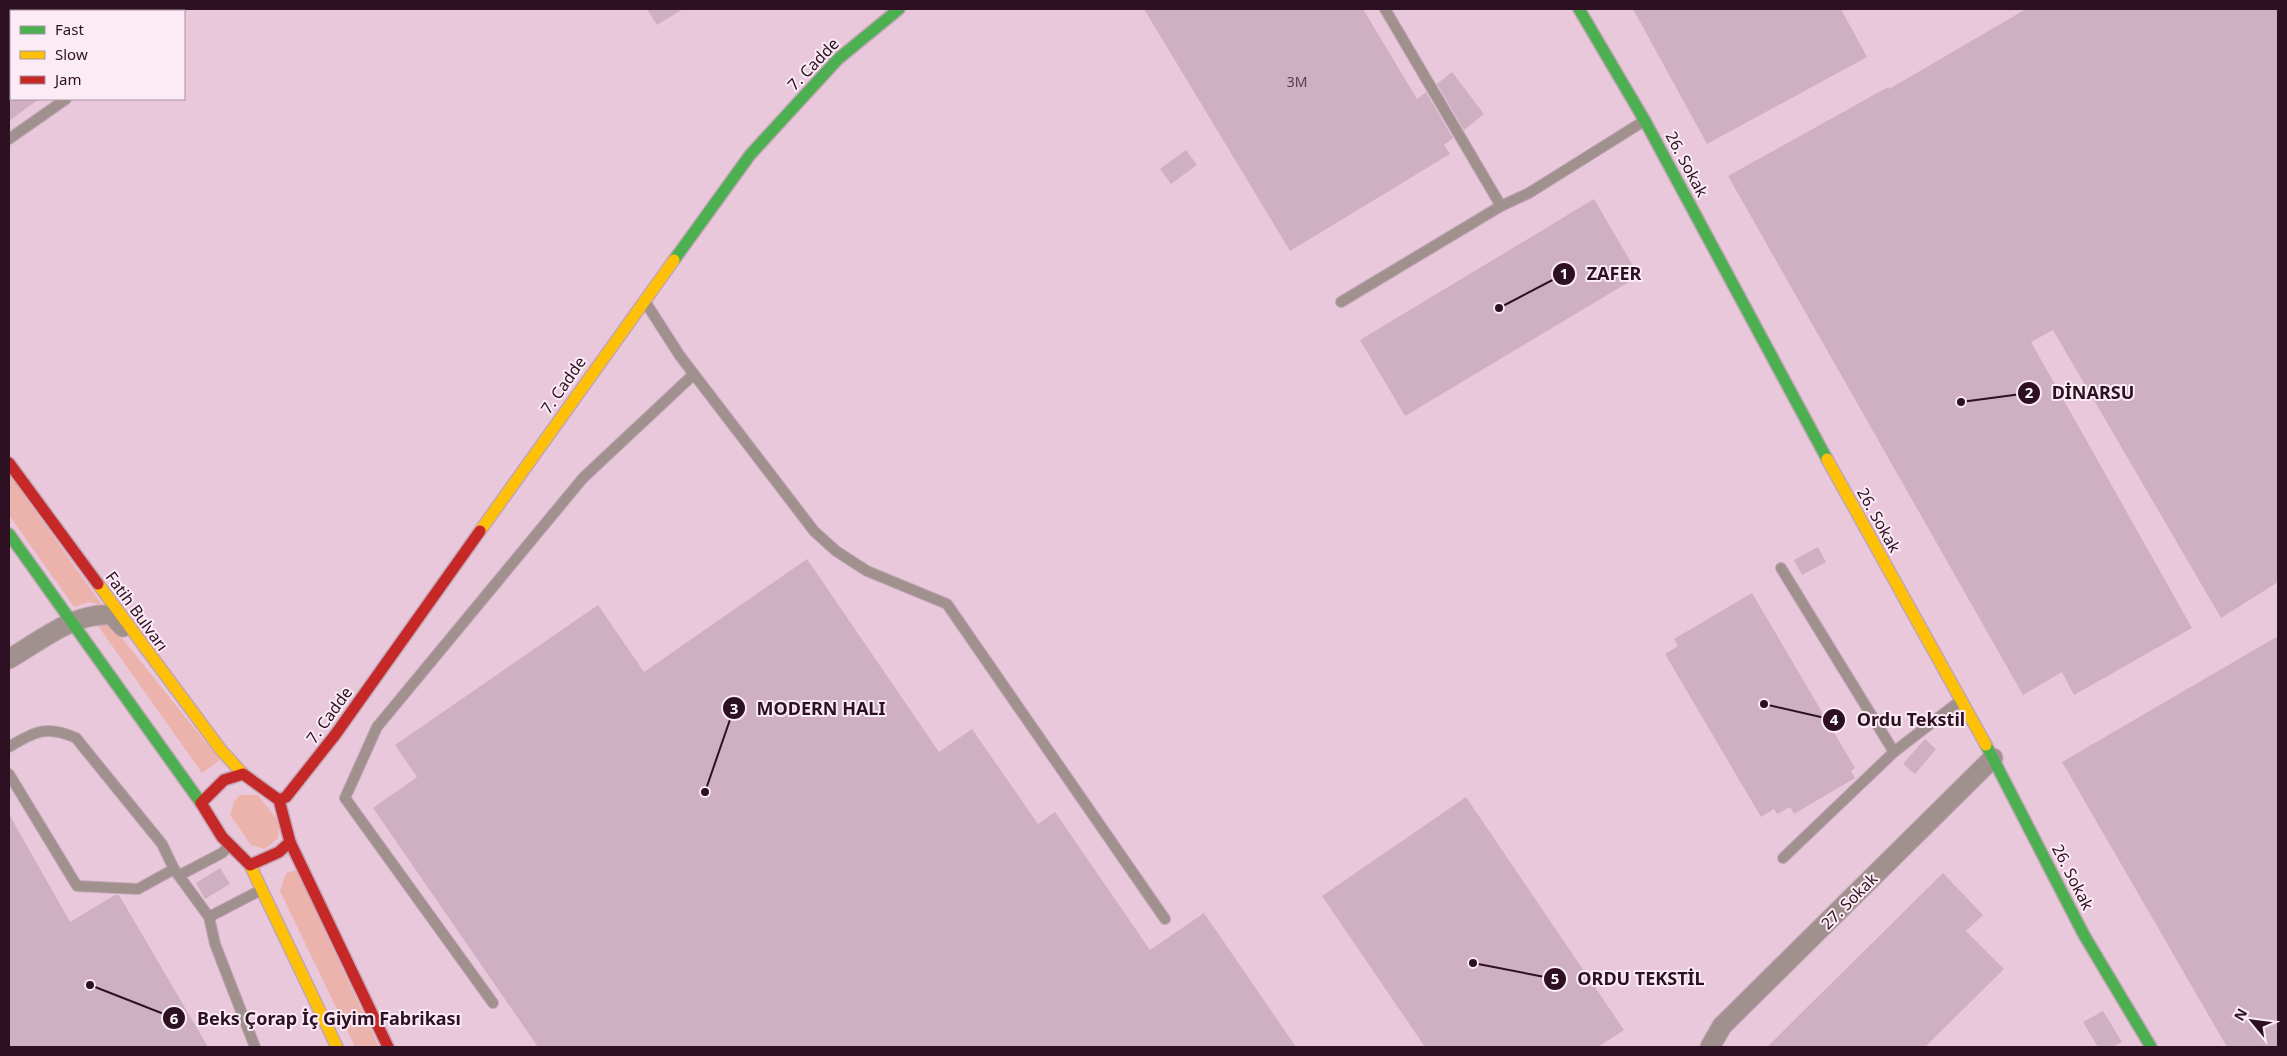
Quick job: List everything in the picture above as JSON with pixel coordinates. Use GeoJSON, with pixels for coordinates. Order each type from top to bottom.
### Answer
{"type":"FeatureCollection","features":[{"type":"Feature","properties":{"kind":"street","name":"7. Cadde"},"geometry":{"type":"LineString","coordinates":[[279,800],[286,797],[335,735],[644,300],[750,156],[838,59],[899,9]]}},
{"type":"Feature","properties":{"kind":"street","name":"26. Sokak"},"geometry":{"type":"LineString","coordinates":[[1579,9],[1645,121],[1812,432],[1993,758],[2084,935],[2151,1047]]}},
{"type":"Feature","properties":{"kind":"street","name":"Fatih Bulvarı"},"geometry":{"type":"LineString","coordinates":[[9,463],[221,750],[243,774],[279,800]]}},
{"type":"Feature","properties":{"kind":"street"},"geometry":{"type":"LineString","coordinates":[[9,534],[201,803],[213,826],[228,847],[250,865],[337,1047]]}},
{"type":"Feature","properties":{"kind":"street"},"geometry":{"type":"LineString","coordinates":[[9,659],[72,622],[96,614],[112,615],[157,665]]}},
{"type":"Feature","properties":{"kind":"street","name":"27. Sokak"},"geometry":{"type":"LineString","coordinates":[[1710,1047],[1722,1026],[1993,758]]}},
{"type":"Feature","properties":{"kind":"street"},"geometry":{"type":"LineString","coordinates":[[201,803],[224,780],[243,774]]}},
{"type":"Feature","properties":{"kind":"street"},"geometry":{"type":"LineString","coordinates":[[279,800],[290,842],[388,1047]]}},
{"type":"Feature","properties":{"kind":"street"},"geometry":{"type":"LineString","coordinates":[[250,865],[279,852],[290,842]]}},
{"type":"Feature","properties":{"kind":"lane"},"geometry":{"type":"LineString","coordinates":[[1385,9],[1501,206]]}},
{"type":"Feature","properties":{"kind":"lane"},"geometry":{"type":"LineString","coordinates":[[9,139],[65,100]]}},
{"type":"Feature","properties":{"kind":"lane"},"geometry":{"type":"LineString","coordinates":[[1341,302],[1501,206],[1528,193],[1645,121]]}},
{"type":"Feature","properties":{"kind":"lane"},"geometry":{"type":"LineString","coordinates":[[644,300],[694,374],[814,531],[836,552],[867,571],[947,604],[1165,919]]}},
{"type":"Feature","properties":{"kind":"lane"},"geometry":{"type":"LineString","coordinates":[[493,1002],[345,798],[377,727],[583,478],[694,374]]}},
{"type":"Feature","properties":{"kind":"lane"},"geometry":{"type":"LineString","coordinates":[[1781,568],[1894,752]]}},
{"type":"Feature","properties":{"kind":"lane"},"geometry":{"type":"LineString","coordinates":[[1783,858],[1894,752],[1961,701]]}},
{"type":"Feature","properties":{"kind":"lane"},"geometry":{"type":"LineString","coordinates":[[9,747],[44,729],[60,731],[76,738],[162,844],[177,872],[209,917],[215,944],[255,1047]]}},
{"type":"Feature","properties":{"kind":"lane"},"geometry":{"type":"LineString","coordinates":[[9,774],[77,886],[138,889],[222,853],[228,847]]}},
{"type":"Feature","properties":{"kind":"lane"},"geometry":{"type":"LineString","coordinates":[[209,917],[261,890]]}},
{"type":"Feature","properties":{"kind":"shaded area"},"geometry":{"type":"Polygon","coordinates":[[[9,474],[102,605],[88,602],[74,607],[9,515],[9,474]]]}},
{"type":"Feature","properties":{"kind":"shaded area"},"geometry":{"type":"Polygon","coordinates":[[[109,622],[220,760],[202,773],[96,623],[109,622]]]}},
{"type":"Feature","properties":{"kind":"shaded area"},"geometry":{"type":"Polygon","coordinates":[[[240,795],[258,795],[279,822],[278,838],[265,849],[251,845],[230,815],[234,802],[240,795]]]}},
{"type":"Feature","properties":{"kind":"shaded area"},"geometry":{"type":"Polygon","coordinates":[[[296,870],[379,1047],[355,1047],[280,891],[286,873],[296,870]]]}},
{"type":"Feature","properties":{"kind":"building"},"geometry":{"type":"Polygon","coordinates":[[[647,9],[683,9],[657,25],[647,9]]]}},
{"type":"Feature","properties":{"kind":"building"},"geometry":{"type":"Polygon","coordinates":[[[1144,9],[1363,9],[1417,99],[1426,92],[1453,138],[1444,145],[1450,154],[1290,251],[1144,9]]]}},
{"type":"Feature","properties":{"kind":"building"},"geometry":{"type":"Polygon","coordinates":[[[1633,9],[1841,9],[1867,57],[1707,144],[1633,9]]]}},
{"type":"Feature","properties":{"kind":"building"},"geometry":{"type":"Polygon","coordinates":[[[2026,9],[2278,9],[2278,582],[2221,618],[2053,330],[2031,342],[2192,628],[2074,695],[2062,672],[2023,695],[1728,176],[1888,87],[1889,89],[2026,9]]]}},
{"type":"Feature","properties":{"kind":"building"},"geometry":{"type":"Polygon","coordinates":[[[1452,72],[1484,114],[1464,130],[1437,84],[1452,72]]]}},
{"type":"Feature","properties":{"kind":"building"},"geometry":{"type":"Polygon","coordinates":[[[9,99],[38,100],[9,121],[9,99]]]}},
{"type":"Feature","properties":{"kind":"building"},"geometry":{"type":"Polygon","coordinates":[[[1186,150],[1197,165],[1171,184],[1160,169],[1186,150]]]}},
{"type":"Feature","properties":{"kind":"building"},"geometry":{"type":"Polygon","coordinates":[[[1594,199],[1639,276],[1405,416],[1360,340],[1594,199]]]}},
{"type":"Feature","properties":{"kind":"building"},"geometry":{"type":"Polygon","coordinates":[[[1818,547],[1826,562],[1802,575],[1794,560],[1818,547]]]}},
{"type":"Feature","properties":{"kind":"building"},"geometry":{"type":"Polygon","coordinates":[[[807,559],[939,752],[972,729],[1038,824],[1055,812],[1150,950],[1204,913],[1296,1047],[538,1047],[373,808],[417,777],[395,745],[598,605],[644,672],[807,559]]]}},
{"type":"Feature","properties":{"kind":"building"},"geometry":{"type":"Polygon","coordinates":[[[1752,593],[1855,768],[1851,771],[1855,778],[1794,814],[1790,807],[1777,814],[1774,809],[1761,817],[1665,654],[1678,646],[1674,639],[1752,593]]]}},
{"type":"Feature","properties":{"kind":"building"},"geometry":{"type":"Polygon","coordinates":[[[2278,636],[2278,1047],[2227,1047],[2062,762],[2278,636]]]}},
{"type":"Feature","properties":{"kind":"building"},"geometry":{"type":"Polygon","coordinates":[[[1925,739],[1936,749],[1915,774],[1903,764],[1925,739]]]}},
{"type":"Feature","properties":{"kind":"building"},"geometry":{"type":"Polygon","coordinates":[[[1466,797],[1624,1030],[1598,1047],[1425,1047],[1322,896],[1466,797]]]}},
{"type":"Feature","properties":{"kind":"building"},"geometry":{"type":"Polygon","coordinates":[[[9,814],[70,922],[115,895],[119,895],[208,1047],[9,1047],[9,814]]]}},
{"type":"Feature","properties":{"kind":"building"},"geometry":{"type":"Polygon","coordinates":[[[220,868],[230,884],[205,899],[196,883],[220,868]]]}},
{"type":"Feature","properties":{"kind":"building"},"geometry":{"type":"Polygon","coordinates":[[[1943,873],[1983,915],[1966,931],[2004,969],[1925,1047],[1767,1047],[1943,873]]]}},
{"type":"Feature","properties":{"kind":"building"},"geometry":{"type":"Polygon","coordinates":[[[2103,1011],[2122,1042],[2112,1047],[2098,1047],[2083,1022],[2103,1011]]]}},
{"type":"Feature","properties":{"kind":"traffic: fast"},"geometry":{"type":"LineString","coordinates":[[674,260],[750,155],[838,59],[899,9]]}},
{"type":"Feature","properties":{"kind":"traffic: fast"},"geometry":{"type":"LineString","coordinates":[[1579,9],[1645,121],[1827,459]]}},
{"type":"Feature","properties":{"kind":"traffic: fast"},"geometry":{"type":"LineString","coordinates":[[9,534],[201,803]]}},
{"type":"Feature","properties":{"kind":"traffic: fast"},"geometry":{"type":"LineString","coordinates":[[1986,745],[2084,935],[2151,1047]]}},
{"type":"Feature","properties":{"kind":"traffic: slow"},"geometry":{"type":"LineString","coordinates":[[480,531],[674,260]]}},
{"type":"Feature","properties":{"kind":"traffic: slow"},"geometry":{"type":"LineString","coordinates":[[1827,459],[1986,745]]}},
{"type":"Feature","properties":{"kind":"traffic: slow"},"geometry":{"type":"LineString","coordinates":[[98,584],[221,750],[243,774]]}},
{"type":"Feature","properties":{"kind":"traffic: slow"},"geometry":{"type":"LineString","coordinates":[[250,865],[337,1047]]}},
{"type":"Feature","properties":{"kind":"traffic: jam"},"geometry":{"type":"LineString","coordinates":[[9,463],[98,584]]}},
{"type":"Feature","properties":{"kind":"traffic: jam"},"geometry":{"type":"LineString","coordinates":[[279,800],[286,797],[335,735],[480,531]]}},
{"type":"Feature","properties":{"kind":"traffic: jam"},"geometry":{"type":"LineString","coordinates":[[243,774],[279,800],[290,842],[279,852],[250,865],[222,837],[201,803],[224,780],[243,774]]}},
{"type":"Feature","properties":{"kind":"traffic: jam"},"geometry":{"type":"LineString","coordinates":[[290,842],[388,1047]]}},
{"type":"Feature","properties":{"kind":"place","name":"ZAFER"},"geometry":{"type":"Point","coordinates":[1499,308]}},
{"type":"Feature","properties":{"kind":"place","name":"DİNARSU"},"geometry":{"type":"Point","coordinates":[1961,402]}},
{"type":"Feature","properties":{"kind":"place","name":"Ordu Tekstil"},"geometry":{"type":"Point","coordinates":[1764,704]}},
{"type":"Feature","properties":{"kind":"place","name":"MODERN HALI"},"geometry":{"type":"Point","coordinates":[705,792]}},
{"type":"Feature","properties":{"kind":"place","name":"ORDU TEKSTİL"},"geometry":{"type":"Point","coordinates":[1473,963]}},
{"type":"Feature","properties":{"kind":"place","name":"Beks Çorap İç Giyim Fabrikası"},"geometry":{"type":"Point","coordinates":[90,985]}}]}
